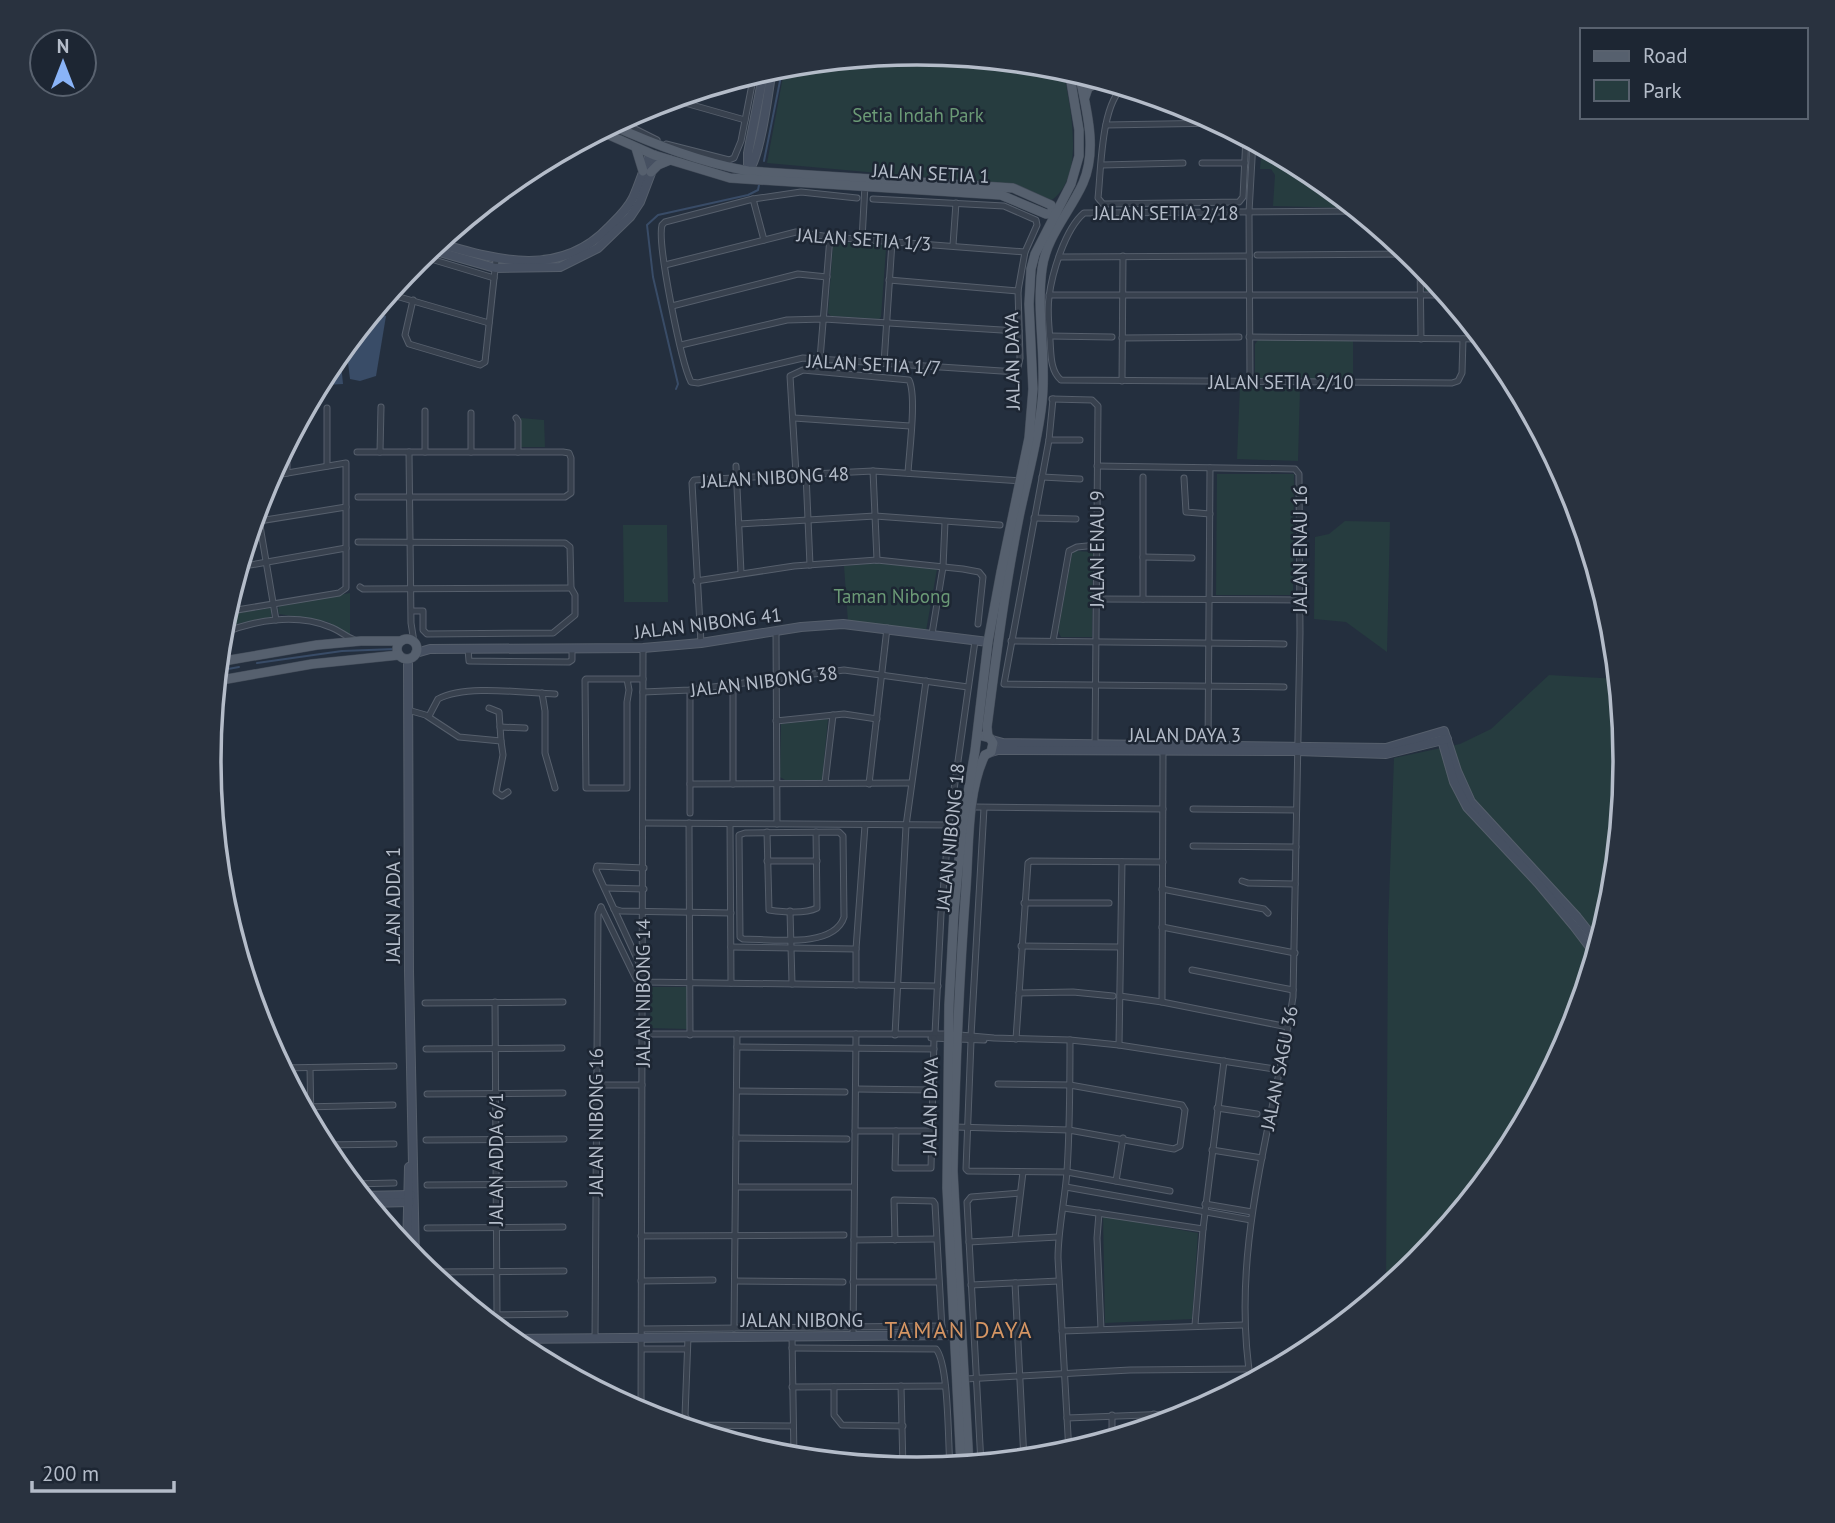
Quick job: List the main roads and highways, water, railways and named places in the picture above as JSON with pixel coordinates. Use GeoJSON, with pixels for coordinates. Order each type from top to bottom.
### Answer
{"type":"FeatureCollection","features":[{"type":"Feature","properties":{"kind":"main road","name":"JALAN DAYA"},"geometry":{"type":"LineString","coordinates":[[990,739],[986,727],[997,644],[1020,516],[1048,398],[1039,304],[1044,257],[1071,194],[1084,181],[1089,153],[1089,128],[1078,84]]}},
{"type":"Feature","properties":{"kind":"main road"},"geometry":{"type":"LineString","coordinates":[[1081,103],[1090,86]]}},
{"type":"Feature","properties":{"kind":"main road","name":"JALAN SETIA 1"},"geometry":{"type":"LineString","coordinates":[[625,130],[656,146],[726,167],[865,183]]}},
{"type":"Feature","properties":{"kind":"main road"},"geometry":{"type":"LineString","coordinates":[[623,131],[654,155],[660,153],[680,158],[695,158]]}},
{"type":"Feature","properties":{"kind":"main road","name":"JALAN SETIA 1"},"geometry":{"type":"LineString","coordinates":[[611,136],[654,155],[730,177],[1013,188],[1041,206],[1046,214],[1055,214]]}},
{"type":"Feature","properties":{"kind":"main road"},"geometry":{"type":"LineString","coordinates":[[636,148],[647,172],[670,160]]}},
{"type":"Feature","properties":{"kind":"main road"},"geometry":{"type":"LineString","coordinates":[[713,174],[740,175],[748,171],[756,177],[790,181]]}},
{"type":"Feature","properties":{"kind":"main road"},"geometry":{"type":"LineString","coordinates":[[1045,233],[1041,206],[1055,203],[1071,194]]}},
{"type":"Feature","properties":{"kind":"main road"},"geometry":{"type":"LineString","coordinates":[[1048,245],[1055,214],[1066,208],[1071,194]]}},
{"type":"Feature","properties":{"kind":"main road","name":"JALAN DAYA"},"geometry":{"type":"LineString","coordinates":[[961,1457],[953,1171],[954,912],[962,828],[989,642],[1029,438],[1033,396],[1029,304],[1031,269],[1035,254],[1055,214]]}},
{"type":"Feature","properties":{"kind":"main road"},"geometry":{"type":"LineString","coordinates":[[229,659],[317,645],[402,641]]}},
{"type":"Feature","properties":{"kind":"main road"},"geometry":{"type":"LineString","coordinates":[[402,641],[397,648],[410,651]]}},
{"type":"Feature","properties":{"kind":"main road"},"geometry":{"type":"LineString","coordinates":[[402,641],[410,651]]}},
{"type":"Feature","properties":{"kind":"main road"},"geometry":{"type":"LineString","coordinates":[[226,679],[410,651]]}},
{"type":"Feature","properties":{"kind":"main road"},"geometry":{"type":"LineString","coordinates":[[246,656],[250,674]]}},
{"type":"Feature","properties":{"kind":"main road"},"geometry":{"type":"LineString","coordinates":[[980,737],[990,739],[994,746],[988,753],[979,753],[976,745],[980,737]]}},
{"type":"Feature","properties":{"kind":"main road","name":"JALAN DAYA"},"geometry":{"type":"LineString","coordinates":[[968,1456],[964,1379],[947,1188],[953,1037],[973,807],[980,765],[988,753]]}},
{"type":"Feature","properties":{"kind":"water"},"geometry":{"type":"Polygon","coordinates":[[[383,315],[386,316],[376,376],[360,381],[350,379],[348,361],[383,315]]]}},
{"type":"Feature","properties":{"kind":"water"},"geometry":{"type":"Polygon","coordinates":[[[342,369],[343,384],[331,385],[342,369]]]}},
{"type":"Feature","properties":{"kind":"waterway"},"geometry":{"type":"LineString","coordinates":[[764,161],[781,78]]}},
{"type":"Feature","properties":{"kind":"waterway"},"geometry":{"type":"LineString","coordinates":[[676,389],[678,384],[653,277],[647,225],[658,215],[748,195],[758,190],[759,185]]}},
{"type":"Feature","properties":{"kind":"waterway"},"geometry":{"type":"LineString","coordinates":[[257,663],[342,651],[395,649]]}},
{"type":"Feature","properties":{"kind":"waterway"},"geometry":{"type":"LineString","coordinates":[[227,669],[239,667]]}},
{"type":"Feature","properties":{"kind":"district","name":"TAMAN DAYA"},"geometry":{"type":"Point","coordinates":[959,1330]}},
{"type":"Feature","properties":{"kind":"park label","name":"Setia Indah Park"},"geometry":{"type":"Point","coordinates":[918,115]}},
{"type":"Feature","properties":{"kind":"park label","name":"Taman Nibong"},"geometry":{"type":"Point","coordinates":[892,596]}}]}
